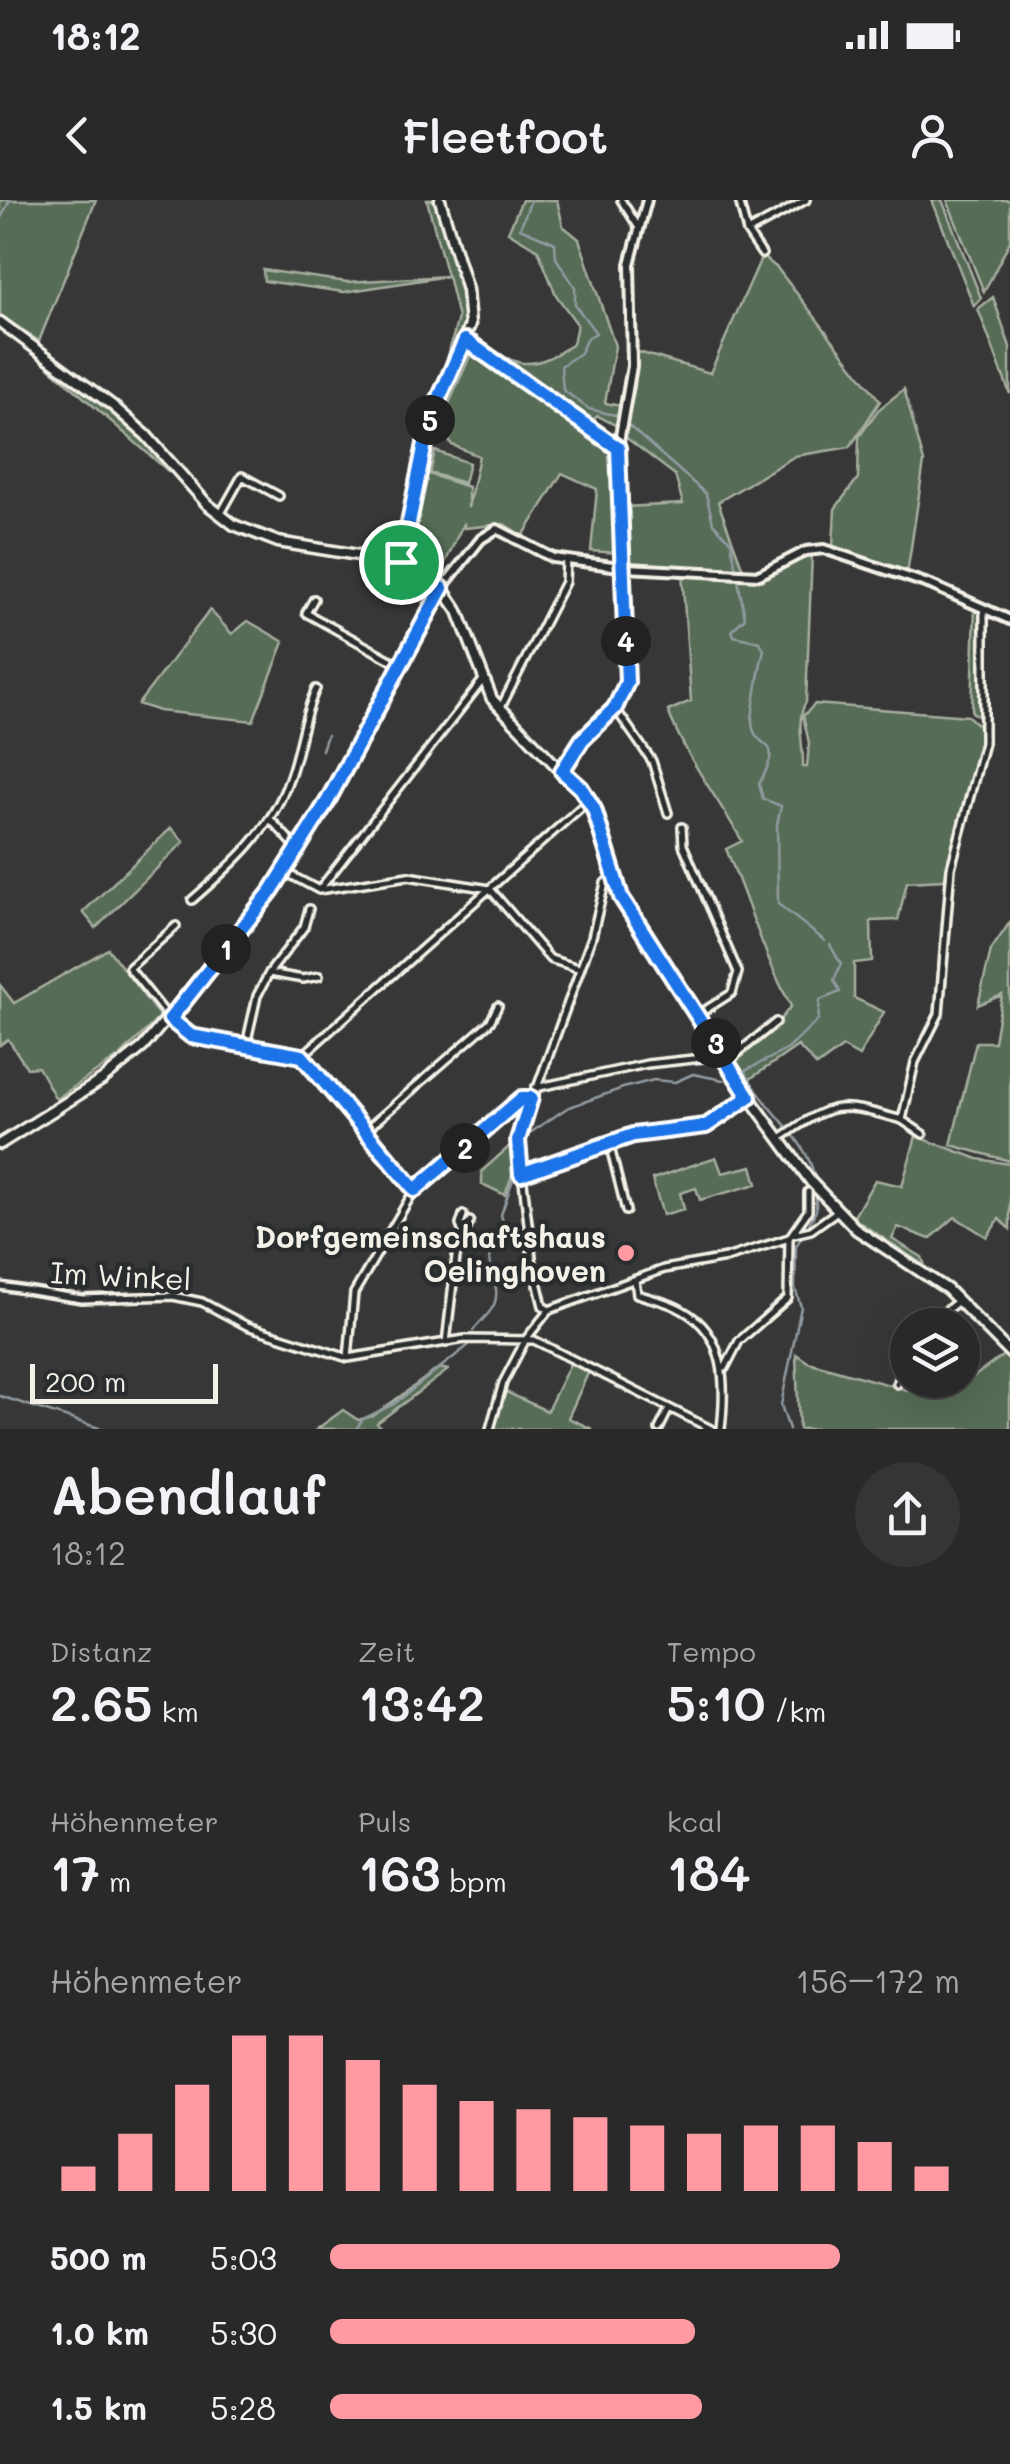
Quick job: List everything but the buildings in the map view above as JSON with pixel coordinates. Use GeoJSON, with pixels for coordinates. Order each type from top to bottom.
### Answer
{"type":"FeatureCollection","features":[{"type":"Feature","properties":{"kind":"main road"},"geometry":{"type":"LineString","coordinates":[[401,562],[430,419],[465,340],[470,304],[440,200]]}},
{"type":"Feature","properties":{"kind":"main road"},"geometry":{"type":"LineString","coordinates":[[0,322],[146,435],[220,515],[263,538],[401,562],[442,588],[458,611],[484,680],[500,709],[589,800],[613,876],[634,918],[749,1097],[785,1135],[809,1187],[836,1212],[918,1267],[959,1301],[1010,1353]]}},
{"type":"Feature","properties":{"kind":"main road"},"geometry":{"type":"LineString","coordinates":[[0,1144],[102,1080],[143,1048],[170,1019],[283,872],[344,770],[442,588]]}},
{"type":"Feature","properties":{"kind":"street"},"geometry":{"type":"LineString","coordinates":[[621,200],[630,222],[638,228]]}},
{"type":"Feature","properties":{"kind":"street"},"geometry":{"type":"LineString","coordinates":[[562,771],[582,740],[615,708],[628,674],[624,574],[620,564],[618,448],[631,378],[630,271],[648,200]]}},
{"type":"Feature","properties":{"kind":"street"},"geometry":{"type":"LineString","coordinates":[[740,200],[747,232],[762,254]]}},
{"type":"Feature","properties":{"kind":"street"},"geometry":{"type":"LineString","coordinates":[[747,232],[806,200]]}},
{"type":"Feature","properties":{"kind":"street"},"geometry":{"type":"LineString","coordinates":[[465,340],[618,448]]}},
{"type":"Feature","properties":{"kind":"street"},"geometry":{"type":"LineString","coordinates":[[220,515],[242,476],[279,496]]}},
{"type":"Feature","properties":{"kind":"street"},"geometry":{"type":"LineString","coordinates":[[442,588],[481,539],[497,529],[545,556],[765,574],[806,550],[819,548],[984,606],[1010,620]]}},
{"type":"Feature","properties":{"kind":"street"},"geometry":{"type":"LineString","coordinates":[[500,709],[565,582],[566,559]]}},
{"type":"Feature","properties":{"kind":"street"},"geometry":{"type":"LineString","coordinates":[[314,599],[306,614],[398,664]]}},
{"type":"Feature","properties":{"kind":"street"},"geometry":{"type":"LineString","coordinates":[[902,1120],[915,1062],[939,1014],[951,868],[981,761],[984,606]]}},
{"type":"Feature","properties":{"kind":"street"},"geometry":{"type":"LineString","coordinates":[[319,890],[484,680]]}},
{"type":"Feature","properties":{"kind":"street"},"geometry":{"type":"LineString","coordinates":[[192,900],[248,850],[270,820],[289,780],[316,689]]}},
{"type":"Feature","properties":{"kind":"street"},"geometry":{"type":"LineString","coordinates":[[615,708],[652,762],[668,813]]}},
{"type":"Feature","properties":{"kind":"street"},"geometry":{"type":"LineString","coordinates":[[302,1056],[589,800]]}},
{"type":"Feature","properties":{"kind":"street"},"geometry":{"type":"LineString","coordinates":[[270,820],[297,848]]}},
{"type":"Feature","properties":{"kind":"street"},"geometry":{"type":"LineString","coordinates":[[682,827],[683,845],[738,980],[732,993],[699,1014]]}},
{"type":"Feature","properties":{"kind":"street"},"geometry":{"type":"LineString","coordinates":[[283,872],[319,890],[408,876],[490,888],[550,959],[579,968]]}},
{"type":"Feature","properties":{"kind":"street"},"geometry":{"type":"LineString","coordinates":[[548,1310],[532,1266],[518,1140],[605,883],[613,876]]}},
{"type":"Feature","properties":{"kind":"street"},"geometry":{"type":"LineString","coordinates":[[246,1046],[257,996],[269,973],[304,927],[309,909]]}},
{"type":"Feature","properties":{"kind":"street"},"geometry":{"type":"LineString","coordinates":[[176,926],[129,968],[170,1019],[191,1036],[302,1056],[415,1190]]}},
{"type":"Feature","properties":{"kind":"street"},"geometry":{"type":"LineString","coordinates":[[269,973],[304,979],[319,976]]}},
{"type":"Feature","properties":{"kind":"street"},"geometry":{"type":"LineString","coordinates":[[367,1130],[490,1022],[498,1006]]}},
{"type":"Feature","properties":{"kind":"street"},"geometry":{"type":"LineString","coordinates":[[534,1089],[726,1058],[776,1022]]}},
{"type":"Feature","properties":{"kind":"street"},"geometry":{"type":"LineString","coordinates":[[521,1174],[633,1135],[706,1126],[749,1097]]}},
{"type":"Feature","properties":{"kind":"street"},"geometry":{"type":"LineString","coordinates":[[348,1358],[354,1293],[415,1190],[522,1098],[531,1098]]}},
{"type":"Feature","properties":{"kind":"street"},"geometry":{"type":"LineString","coordinates":[[785,1135],[837,1105],[902,1120],[924,1134]]}},
{"type":"Feature","properties":{"kind":"street"},"geometry":{"type":"LineString","coordinates":[[609,1143],[626,1212]]}},
{"type":"Feature","properties":{"kind":"street"},"geometry":{"type":"LineString","coordinates":[[721,1429],[724,1368],[740,1341],[788,1298],[794,1236],[808,1211],[809,1187]]}},
{"type":"Feature","properties":{"kind":"street"},"geometry":{"type":"LineString","coordinates":[[490,1429],[503,1383],[526,1339],[548,1310],[664,1268],[726,1258],[794,1236],[836,1212]]}},
{"type":"Feature","properties":{"kind":"street"},"geometry":{"type":"LineString","coordinates":[[463,1215],[460,1225],[464,1237]]}},
{"type":"Feature","properties":{"kind":"street"},"geometry":{"type":"LineString","coordinates":[[446,1343],[456,1257],[470,1221]]}},
{"type":"Feature","properties":{"kind":"street"},"geometry":{"type":"LineString","coordinates":[[635,1281],[637,1294],[682,1309],[700,1323],[724,1368]]}},
{"type":"Feature","properties":{"kind":"street","name":"Im Winkel"},"geometry":{"type":"LineString","coordinates":[[0,1286],[82,1299],[172,1296],[202,1302],[248,1326],[348,1358],[446,1343],[526,1339]]}},
{"type":"Feature","properties":{"kind":"street"},"geometry":{"type":"LineString","coordinates":[[950,1308],[959,1301]]}},
{"type":"Feature","properties":{"kind":"street"},"geometry":{"type":"LineString","coordinates":[[526,1339],[711,1429]]}},
{"type":"Feature","properties":{"kind":"street"},"geometry":{"type":"LineString","coordinates":[[659,1429],[669,1410]]}},
{"type":"Feature","properties":{"kind":"green space"},"geometry":{"type":"Polygon","coordinates":[[[0,200],[96,200],[39,341],[0,315],[0,200]]]}},
{"type":"Feature","properties":{"kind":"green space"},"geometry":{"type":"Polygon","coordinates":[[[427,200],[436,200],[465,295],[467,321],[440,385],[458,318],[448,276],[344,292],[264,281],[263,270],[347,282],[447,276],[427,200]]]}},
{"type":"Feature","properties":{"kind":"green space"},"geometry":{"type":"Polygon","coordinates":[[[522,200],[557,200],[563,226],[579,239],[615,346],[605,403],[621,406],[617,426],[598,416],[588,423],[475,344],[476,336],[501,355],[533,363],[573,344],[577,324],[556,295],[538,250],[508,232],[522,200]]]}},
{"type":"Feature","properties":{"kind":"green space"},"geometry":{"type":"Polygon","coordinates":[[[932,200],[942,200],[981,298],[974,306],[932,200]]]}},
{"type":"Feature","properties":{"kind":"green space"},"geometry":{"type":"Polygon","coordinates":[[[947,200],[1010,200],[1010,241],[984,292],[947,200]]]}},
{"type":"Feature","properties":{"kind":"green space"},"geometry":{"type":"Polygon","coordinates":[[[762,256],[777,268],[880,401],[850,447],[795,456],[718,502],[743,569],[631,565],[626,561],[624,507],[683,504],[675,475],[624,436],[635,386],[635,351],[710,373],[762,256]]]}},
{"type":"Feature","properties":{"kind":"green space"},"geometry":{"type":"Polygon","coordinates":[[[993,297],[1010,347],[1010,394],[978,309],[993,297]]]}},
{"type":"Feature","properties":{"kind":"green space"},"geometry":{"type":"Polygon","coordinates":[[[477,352],[612,446],[617,553],[591,551],[597,489],[562,473],[523,536],[504,524],[464,528],[464,522],[440,574],[411,556],[426,473],[468,487],[468,508],[479,456],[452,445],[439,426],[471,354],[477,352]]]}},
{"type":"Feature","properties":{"kind":"green space"},"geometry":{"type":"Polygon","coordinates":[[[34,354],[126,420],[158,451],[172,468],[169,472],[34,354]]]}},
{"type":"Feature","properties":{"kind":"green space"},"geometry":{"type":"Polygon","coordinates":[[[904,389],[924,462],[907,574],[833,547],[835,509],[858,478],[859,437],[878,410],[904,389]]]}},
{"type":"Feature","properties":{"kind":"green space"},"geometry":{"type":"Polygon","coordinates":[[[435,451],[469,463],[464,483],[430,473],[435,451]]]}},
{"type":"Feature","properties":{"kind":"green space"},"geometry":{"type":"Polygon","coordinates":[[[812,553],[806,702],[800,725],[803,767],[807,767],[809,743],[803,716],[815,704],[968,716],[979,726],[981,742],[944,880],[907,882],[898,920],[871,921],[872,961],[854,963],[854,998],[884,1012],[859,1056],[843,1047],[817,1066],[798,1046],[747,1081],[736,1062],[770,1033],[791,1006],[726,849],[742,841],[693,762],[668,711],[691,701],[682,571],[765,577],[812,553]]]}},
{"type":"Feature","properties":{"kind":"green space"},"geometry":{"type":"Polygon","coordinates":[[[975,604],[982,615],[982,720],[972,712],[975,604]]]}},
{"type":"Feature","properties":{"kind":"green space"},"geometry":{"type":"Polygon","coordinates":[[[210,610],[232,634],[248,621],[284,642],[253,721],[159,711],[138,704],[210,610]]]}},
{"type":"Feature","properties":{"kind":"green space"},"geometry":{"type":"Polygon","coordinates":[[[171,828],[184,842],[96,928],[83,912],[171,828]]]}},
{"type":"Feature","properties":{"kind":"green space"},"geometry":{"type":"Polygon","coordinates":[[[1010,922],[1010,1161],[951,1145],[976,1042],[994,1042],[1002,995],[978,1005],[991,950],[1010,922]]]}},
{"type":"Feature","properties":{"kind":"green space"},"geometry":{"type":"Polygon","coordinates":[[[108,949],[160,1017],[120,1056],[56,1099],[38,1067],[27,1068],[8,1039],[0,1045],[0,985],[14,1003],[108,949]]]}},
{"type":"Feature","properties":{"kind":"green space"},"geometry":{"type":"Polygon","coordinates":[[[916,1136],[978,1159],[1010,1164],[1010,1229],[999,1219],[987,1237],[955,1217],[930,1239],[898,1227],[892,1239],[922,1257],[925,1266],[853,1218],[875,1180],[902,1186],[916,1136]]]}},
{"type":"Feature","properties":{"kind":"green space"},"geometry":{"type":"Polygon","coordinates":[[[511,1145],[513,1173],[505,1195],[482,1184],[482,1171],[511,1145]]]}},
{"type":"Feature","properties":{"kind":"green space"},"geometry":{"type":"Polygon","coordinates":[[[716,1157],[722,1173],[752,1166],[757,1184],[700,1200],[696,1188],[680,1193],[684,1209],[663,1215],[652,1179],[716,1157]]]}},
{"type":"Feature","properties":{"kind":"green space"},"geometry":{"type":"Polygon","coordinates":[[[796,1354],[808,1362],[890,1385],[890,1398],[942,1400],[980,1398],[980,1372],[1005,1354],[1010,1359],[1010,1429],[799,1429],[796,1354]]]}},
{"type":"Feature","properties":{"kind":"green space"},"geometry":{"type":"Polygon","coordinates":[[[571,1362],[589,1371],[568,1418],[592,1429],[493,1429],[504,1391],[547,1411],[571,1362]]]}},
{"type":"Feature","properties":{"kind":"green space"},"geometry":{"type":"Polygon","coordinates":[[[439,1368],[448,1370],[377,1423],[382,1429],[317,1429],[343,1410],[358,1420],[373,1416],[439,1368]]]}},
{"type":"Feature","properties":{"kind":"waterway"},"geometry":{"type":"LineString","coordinates":[[0,220],[10,200]]}},
{"type":"Feature","properties":{"kind":"waterway"},"geometry":{"type":"LineString","coordinates":[[531,200],[520,228],[555,243],[556,258],[575,287],[575,305],[596,333],[587,338],[580,353],[561,366],[563,390],[589,409],[619,416]]}},
{"type":"Feature","properties":{"kind":"waterway"},"geometry":{"type":"LineString","coordinates":[[629,426],[706,494],[713,523],[731,542],[745,618],[732,630],[734,636],[760,642],[764,650],[752,722],[754,732],[770,750],[759,784],[763,799],[781,806],[777,825],[778,904],[825,941]]}},
{"type":"Feature","properties":{"kind":"waterway"},"geometry":{"type":"LineString","coordinates":[[322,750],[327,735]]}},
{"type":"Feature","properties":{"kind":"waterway"},"geometry":{"type":"LineString","coordinates":[[815,1180],[804,1151],[745,1071],[788,1049],[818,1020],[820,1000],[840,992],[834,980],[841,964],[830,945]]}},
{"type":"Feature","properties":{"kind":"waterway"},"geometry":{"type":"LineString","coordinates":[[527,1135],[567,1108],[623,1088],[654,1080],[675,1082],[693,1074],[723,1080]]}},
{"type":"Feature","properties":{"kind":"waterway"},"geometry":{"type":"LineString","coordinates":[[473,1331],[492,1308],[496,1296],[490,1249],[504,1224],[501,1215],[514,1176],[513,1140]]}},
{"type":"Feature","properties":{"kind":"waterway"},"geometry":{"type":"LineString","coordinates":[[807,1228],[816,1211],[816,1193]]}},
{"type":"Feature","properties":{"kind":"waterway"},"geometry":{"type":"LineString","coordinates":[[789,1429],[781,1405],[801,1307],[795,1288],[796,1246],[803,1235]]}},
{"type":"Feature","properties":{"kind":"waterway"},"geometry":{"type":"LineString","coordinates":[[356,1429],[363,1419],[394,1404],[469,1345]]}},
{"type":"Feature","properties":{"kind":"waterway"},"geometry":{"type":"LineString","coordinates":[[0,1396],[102,1429]]}},
{"type":"Feature","properties":{"kind":"place","name":"Dorfgemeinschaftshaus Oelinghoven"},"geometry":{"type":"Point","coordinates":[626,1253]}},
{"type":"Feature","properties":{"kind":"route"},"geometry":{"type":"LineString","coordinates":[[465,340],[618,448],[627,682],[615,708],[582,740],[562,771],[581,788],[594,809],[621,897],[749,1097],[706,1126],[633,1135],[521,1174],[518,1140],[531,1098],[522,1098],[415,1190],[302,1056],[191,1036],[170,1019],[272,890],[327,802],[442,588],[420,570],[401,562],[430,419],[465,340]]}}]}
